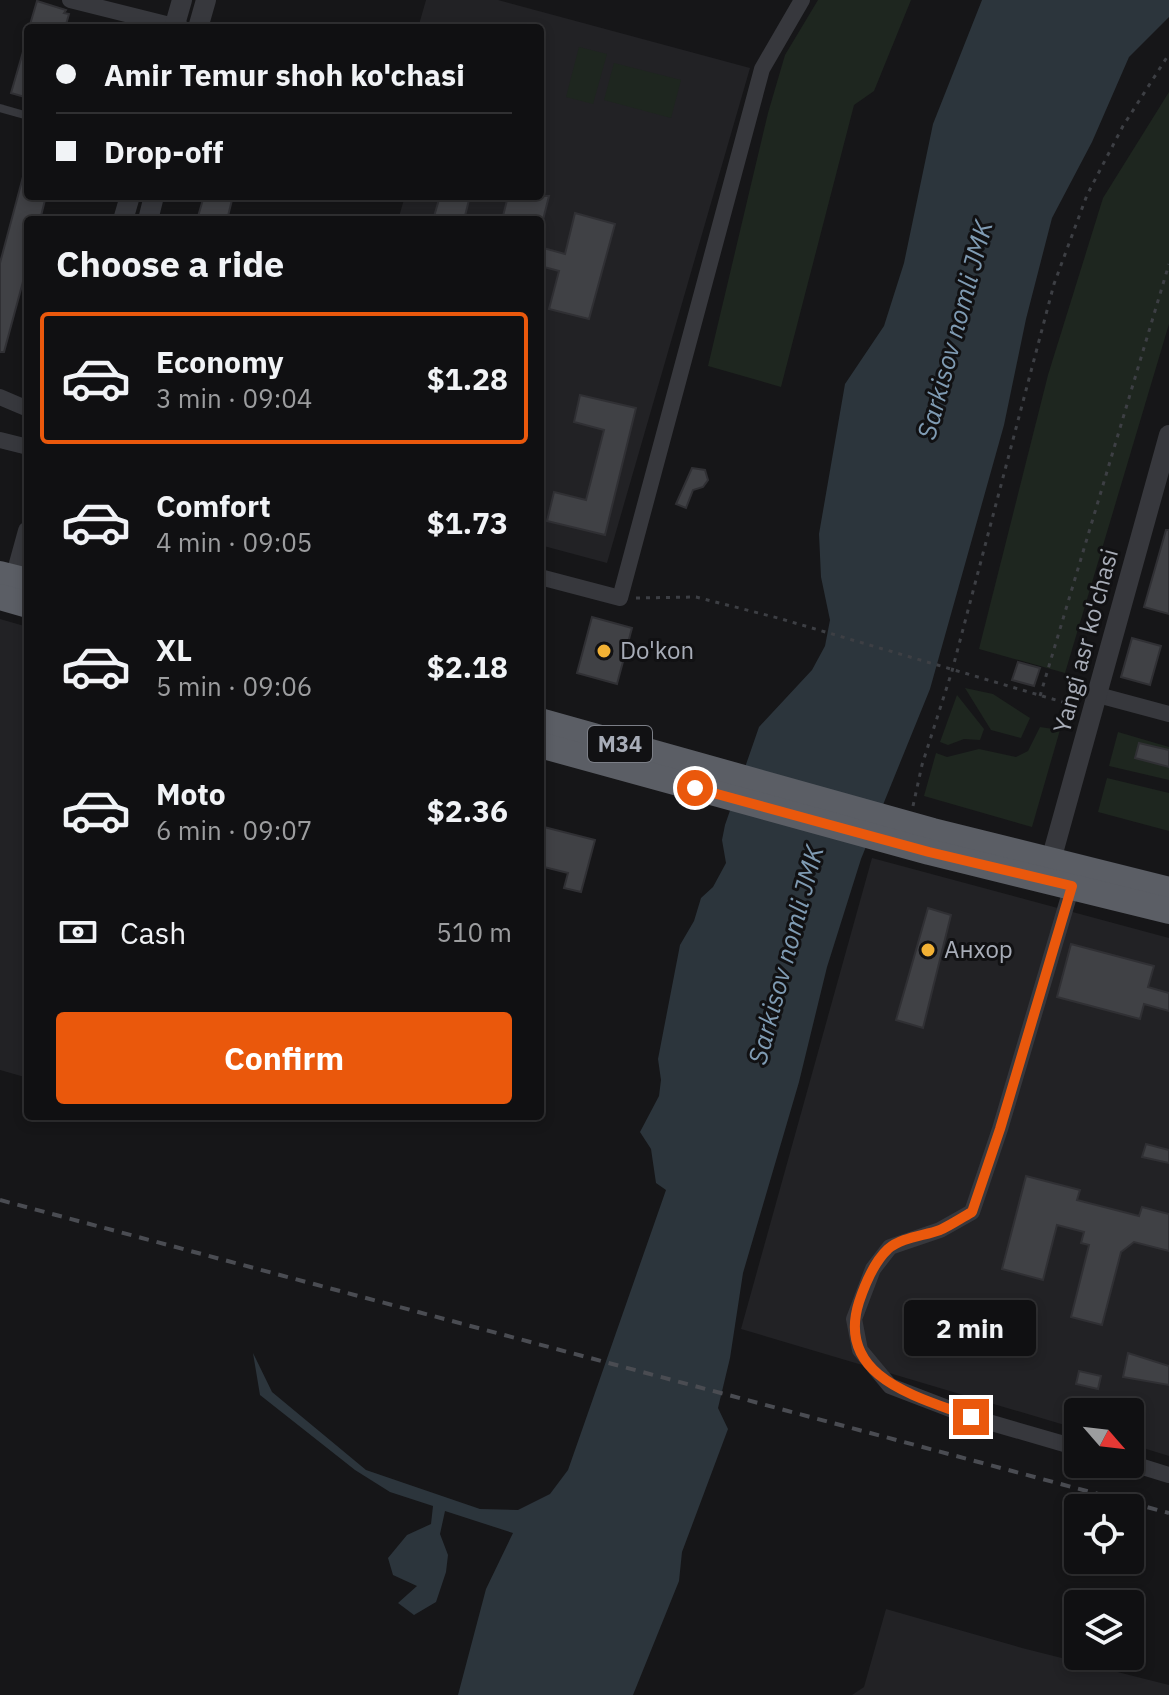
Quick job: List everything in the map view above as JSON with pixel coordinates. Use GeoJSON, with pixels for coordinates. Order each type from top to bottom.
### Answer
{"type":"FeatureCollection","features":[{"type":"Feature","properties":{"kind":"highway","name":"M34"},"geometry":{"type":"LineString","coordinates":[[544,722],[697,777]]}},
{"type":"Feature","properties":{"kind":"highway","name":"M34"},"geometry":{"type":"LineString","coordinates":[[544,746],[697,777],[1169,890]]}},
{"type":"Feature","properties":{"kind":"highway","name":"M34"},"geometry":{"type":"LineString","coordinates":[[929,831],[1072,886],[1169,911]]}},
{"type":"Feature","properties":{"kind":"street"},"geometry":{"type":"LineString","coordinates":[[70,0],[162,24]]}},
{"type":"Feature","properties":{"kind":"street"},"geometry":{"type":"LineString","coordinates":[[178,24],[182,0]]}},
{"type":"Feature","properties":{"kind":"street"},"geometry":{"type":"LineString","coordinates":[[199,24],[206,0]]}},
{"type":"Feature","properties":{"kind":"street"},"geometry":{"type":"LineString","coordinates":[[544,578],[620,598],[762,69],[802,0]]}},
{"type":"Feature","properties":{"kind":"street"},"geometry":{"type":"LineString","coordinates":[[0,397],[24,407]]}},
{"type":"Feature","properties":{"kind":"street","name":"Yangi asr ko'chasi"},"geometry":{"type":"LineString","coordinates":[[1051,860],[1169,435]]}},
{"type":"Feature","properties":{"kind":"street"},"geometry":{"type":"LineString","coordinates":[[0,440],[24,446]]}},
{"type":"Feature","properties":{"kind":"street"},"geometry":{"type":"LineString","coordinates":[[16,582],[24,548]]}},
{"type":"Feature","properties":{"kind":"street"},"geometry":{"type":"LineString","coordinates":[[1098,695],[1169,714]]}},
{"type":"Feature","properties":{"kind":"street"},"geometry":{"type":"LineString","coordinates":[[1064,1444],[971,1417],[890,1386],[860,1350],[854,1319],[873,1269],[890,1247],[940,1230],[972,1212],[1000,1129],[1072,886]]}},
{"type":"Feature","properties":{"kind":"street"},"geometry":{"type":"LineString","coordinates":[[1144,1467],[1169,1475]]}},
{"type":"Feature","properties":{"kind":"lane"},"geometry":{"type":"LineString","coordinates":[[0,108],[24,115]]}},
{"type":"Feature","properties":{"kind":"path"},"geometry":{"type":"LineString","coordinates":[[929,831],[912,805],[1038,338],[1068,242],[1087,195],[1123,126],[1169,54]]}},
{"type":"Feature","properties":{"kind":"path"},"geometry":{"type":"LineString","coordinates":[[1040,696],[1169,264]]}},
{"type":"Feature","properties":{"kind":"path"},"geometry":{"type":"LineString","coordinates":[[620,598],[696,597],[1066,703]]}},
{"type":"Feature","properties":{"kind":"shaded area"},"geometry":{"type":"Polygon","coordinates":[[[426,0],[498,0],[750,68],[607,563],[544,546],[544,216],[399,216],[404,200],[544,200],[544,24],[419,24],[426,0]]]}},
{"type":"Feature","properties":{"kind":"shaded area"},"geometry":{"type":"Polygon","coordinates":[[[818,0],[911,0],[874,91],[854,105],[781,387],[708,366],[768,113],[785,55],[818,0]]]}},
{"type":"Feature","properties":{"kind":"shaded area"},"geometry":{"type":"Polygon","coordinates":[[[579,47],[607,54],[593,104],[566,97],[579,47]]]}},
{"type":"Feature","properties":{"kind":"shaded area"},"geometry":{"type":"Polygon","coordinates":[[[614,63],[681,80],[671,118],[604,100],[614,63]]]}},
{"type":"Feature","properties":{"kind":"shaded area"},"geometry":{"type":"Polygon","coordinates":[[[1169,92],[1169,324],[1065,673],[979,649],[1048,375],[1103,198],[1169,92]]]}},
{"type":"Feature","properties":{"kind":"shaded area"},"geometry":{"type":"Polygon","coordinates":[[[0,619],[24,626],[24,1077],[0,1070],[0,619]]]}},
{"type":"Feature","properties":{"kind":"shaded area"},"geometry":{"type":"Polygon","coordinates":[[[965,688],[993,694],[1030,718],[1021,738],[991,730],[965,688]]]}},
{"type":"Feature","properties":{"kind":"shaded area"},"geometry":{"type":"Polygon","coordinates":[[[957,695],[984,729],[980,740],[964,739],[948,745],[940,742],[957,695]]]}},
{"type":"Feature","properties":{"kind":"shaded area"},"geometry":{"type":"Polygon","coordinates":[[[1040,727],[1060,730],[1032,827],[924,796],[936,753],[947,757],[979,749],[1016,757],[1028,751],[1040,727]]]}},
{"type":"Feature","properties":{"kind":"shaded area"},"geometry":{"type":"Polygon","coordinates":[[[1118,732],[1169,747],[1169,780],[1109,766],[1118,732]]]}},
{"type":"Feature","properties":{"kind":"shaded area"},"geometry":{"type":"Polygon","coordinates":[[[1107,778],[1169,793],[1169,831],[1098,812],[1107,778]]]}},
{"type":"Feature","properties":{"kind":"shaded area"},"geometry":{"type":"Polygon","coordinates":[[[872,858],[1169,938],[1169,1456],[1144,1448],[1144,1398],[1064,1398],[1064,1425],[741,1329],[872,858]]]}},
{"type":"Feature","properties":{"kind":"shaded area"},"geometry":{"type":"Polygon","coordinates":[[[886,1609],[1064,1659],[1064,1670],[1109,1670],[1169,1685],[1169,1695],[852,1695],[864,1687],[886,1609]]]}},
{"type":"Feature","properties":{"kind":"water","name":"Sarkisov nomli JMK"},"geometry":{"type":"Polygon","coordinates":[[[982,0],[1169,0],[1169,17],[1129,57],[1092,142],[1052,218],[1026,319],[1004,425],[930,689],[861,859],[827,967],[799,1082],[743,1273],[730,1358],[718,1408],[728,1429],[682,1552],[679,1581],[633,1695],[458,1695],[486,1589],[513,1533],[445,1511],[440,1534],[448,1555],[446,1572],[436,1602],[414,1615],[398,1603],[417,1586],[393,1575],[388,1558],[407,1535],[431,1524],[433,1506],[390,1492],[355,1470],[260,1395],[253,1353],[272,1392],[366,1470],[480,1509],[518,1510],[550,1494],[568,1470],[666,1190],[656,1183],[651,1149],[640,1132],[659,1096],[661,1080],[658,1059],[680,945],[694,921],[701,898],[713,887],[726,863],[722,840],[725,825],[759,727],[812,670],[825,646],[830,620],[821,577],[819,534],[845,384],[884,326],[904,263],[933,124],[982,0]]]}},
{"type":"Feature","properties":{"kind":"building"},"geometry":{"type":"Polygon","coordinates":[[[37,1],[66,10],[64,13],[69,14],[66,24],[30,24],[37,1]]]}},
{"type":"Feature","properties":{"kind":"building"},"geometry":{"type":"Polygon","coordinates":[[[24,48],[24,97],[11,93],[24,48]]]}},
{"type":"Feature","properties":{"kind":"building"},"geometry":{"type":"Polygon","coordinates":[[[24,173],[24,200],[45,200],[41,216],[24,216],[24,278],[4,352],[0,352],[0,263],[24,173]]]}},
{"type":"Feature","properties":{"kind":"building"},"geometry":{"type":"Polygon","coordinates":[[[544,196],[549,196],[544,216],[503,216],[507,200],[544,200],[544,196]]]}},
{"type":"Feature","properties":{"kind":"building"},"geometry":{"type":"Polygon","coordinates":[[[203,200],[232,200],[228,216],[198,216],[203,200]]]}},
{"type":"Feature","properties":{"kind":"building"},"geometry":{"type":"Polygon","coordinates":[[[439,200],[469,200],[465,216],[434,216],[439,200]]]}},
{"type":"Feature","properties":{"kind":"building"},"geometry":{"type":"Polygon","coordinates":[[[575,213],[615,224],[589,319],[549,309],[559,271],[544,267],[544,248],[565,254],[575,213]]]}},
{"type":"Feature","properties":{"kind":"building"},"geometry":{"type":"Polygon","coordinates":[[[580,395],[636,408],[605,535],[547,521],[554,492],[586,500],[604,430],[574,422],[580,395]]]}},
{"type":"Feature","properties":{"kind":"building"},"geometry":{"type":"Polygon","coordinates":[[[692,468],[705,470],[708,480],[703,487],[693,490],[686,508],[676,504],[692,468]]]}},
{"type":"Feature","properties":{"kind":"building"},"geometry":{"type":"Polygon","coordinates":[[[1166,530],[1169,530],[1169,614],[1144,607],[1166,530]]]}},
{"type":"Feature","properties":{"kind":"building","name":"Do'kon"},"geometry":{"type":"Polygon","coordinates":[[[592,617],[632,628],[617,684],[577,673],[592,617]]]}},
{"type":"Feature","properties":{"kind":"building"},"geometry":{"type":"Polygon","coordinates":[[[1132,638],[1161,646],[1150,685],[1121,677],[1132,638]]]}},
{"type":"Feature","properties":{"kind":"building"},"geometry":{"type":"Polygon","coordinates":[[[1018,662],[1040,668],[1034,686],[1012,680],[1018,662]]]}},
{"type":"Feature","properties":{"kind":"building"},"geometry":{"type":"Polygon","coordinates":[[[1139,743],[1169,750],[1169,767],[1135,758],[1139,743]]]}},
{"type":"Feature","properties":{"kind":"building"},"geometry":{"type":"Polygon","coordinates":[[[544,827],[595,840],[581,892],[564,888],[568,873],[544,867],[544,827]]]}},
{"type":"Feature","properties":{"kind":"building","name":"Анхор"},"geometry":{"type":"Polygon","coordinates":[[[928,908],[951,915],[923,1028],[896,1020],[928,908]]]}},
{"type":"Feature","properties":{"kind":"building"},"geometry":{"type":"Polygon","coordinates":[[[1071,944],[1154,966],[1148,987],[1169,993],[1169,1011],[1144,1004],[1140,1019],[1057,997],[1071,944]]]}},
{"type":"Feature","properties":{"kind":"building"},"geometry":{"type":"Polygon","coordinates":[[[1146,1144],[1169,1150],[1169,1163],[1142,1157],[1146,1144]]]}},
{"type":"Feature","properties":{"kind":"building"},"geometry":{"type":"Polygon","coordinates":[[[1026,1176],[1080,1190],[1077,1200],[1139,1216],[1142,1207],[1169,1214],[1169,1251],[1134,1242],[1121,1252],[1102,1325],[1071,1317],[1089,1245],[1081,1243],[1084,1232],[1057,1225],[1043,1280],[1002,1269],[1026,1176]]]}},
{"type":"Feature","properties":{"kind":"building"},"geometry":{"type":"Polygon","coordinates":[[[1128,1353],[1169,1366],[1169,1385],[1123,1377],[1128,1353]]]}},
{"type":"Feature","properties":{"kind":"building"},"geometry":{"type":"Polygon","coordinates":[[[1079,1371],[1101,1376],[1098,1389],[1076,1384],[1079,1371]]]}},
{"type":"Feature","properties":{"kind":"railway"},"geometry":{"type":"LineString","coordinates":[[0,1200],[1169,1513]]}},
{"type":"Feature","properties":{"kind":"place","name":"Do'kon"},"geometry":{"type":"Point","coordinates":[604,651]}},
{"type":"Feature","properties":{"kind":"place","name":"Анхор"},"geometry":{"type":"Point","coordinates":[928,950]}},
{"type":"Feature","properties":{"kind":"route"},"geometry":{"type":"LineString","coordinates":[[695,788],[929,852],[1072,886],[1000,1129],[972,1212],[940,1230],[890,1247],[873,1269],[854,1319],[860,1350],[890,1386],[971,1417]]}}]}
